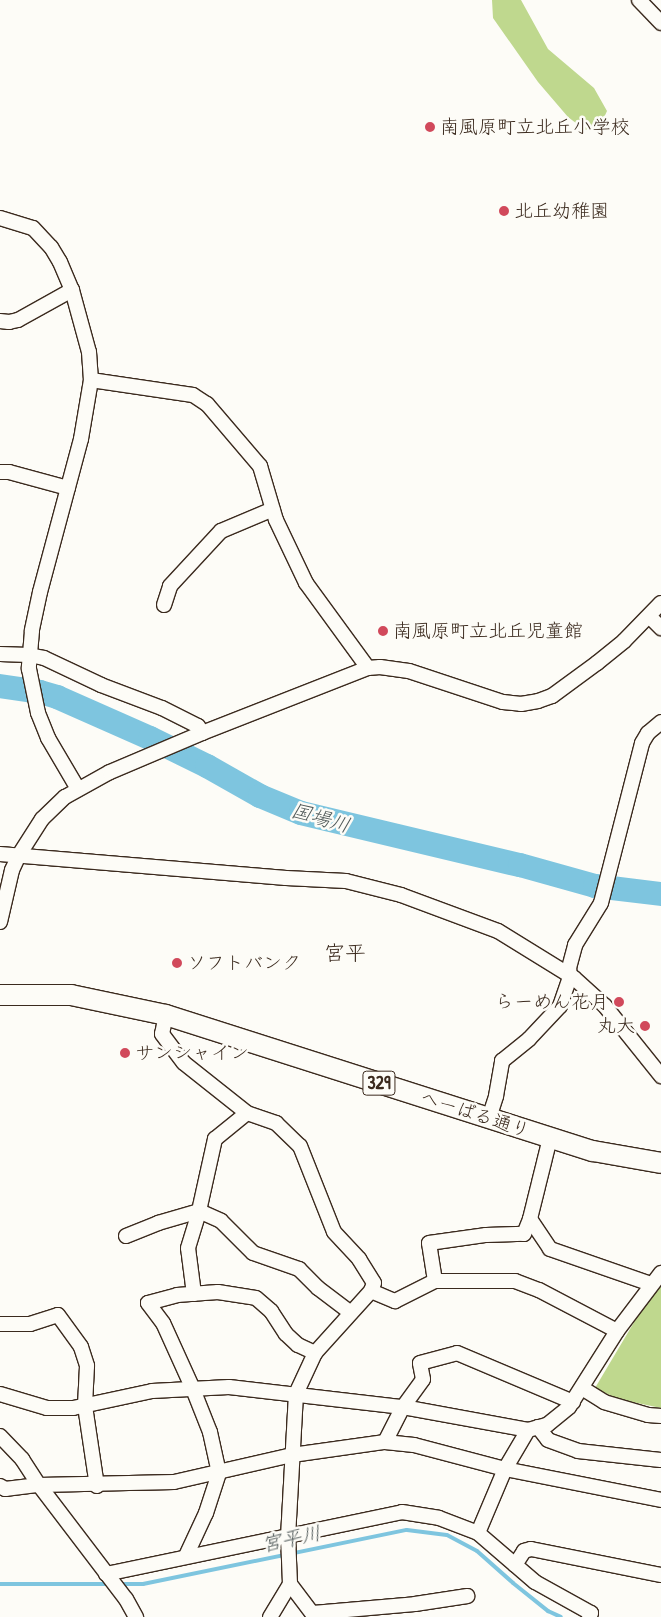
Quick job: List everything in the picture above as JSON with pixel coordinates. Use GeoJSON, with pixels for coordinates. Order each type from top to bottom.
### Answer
{"type":"FeatureCollection","features":[{"type":"Feature","properties":{"kind":"highway","name":"へーばる通り"},"geometry":{"type":"LineString","coordinates":[[0,996],[71,995],[166,1015],[592,1151],[661,1162]]}},
{"type":"Feature","properties":{"kind":"street"},"geometry":{"type":"LineString","coordinates":[[639,0],[661,23]]}},
{"type":"Feature","properties":{"kind":"street"},"geometry":{"type":"LineString","coordinates":[[0,218],[25,225],[40,234],[60,262],[72,290],[85,336],[91,380],[81,439],[40,592],[29,655],[29,670],[38,713],[48,738],[78,789]]}},
{"type":"Feature","properties":{"kind":"street"},"geometry":{"type":"LineString","coordinates":[[0,321],[18,320],[72,290]]}},
{"type":"Feature","properties":{"kind":"street"},"geometry":{"type":"LineString","coordinates":[[91,380],[193,395],[200,398],[260,466],[273,510],[291,555],[306,584],[368,668]]}},
{"type":"Feature","properties":{"kind":"street"},"geometry":{"type":"LineString","coordinates":[[0,472],[9,472],[68,488]]}},
{"type":"Feature","properties":{"kind":"street"},"geometry":{"type":"LineString","coordinates":[[164,605],[170,586],[220,531],[226,527],[273,510]]}},
{"type":"Feature","properties":{"kind":"street"},"geometry":{"type":"LineString","coordinates":[[0,922],[12,870],[19,855],[42,819],[65,797],[78,789],[202,733],[368,668],[380,667],[409,671],[504,702],[521,704],[538,701],[552,696],[580,677],[624,641],[650,617],[661,603]]}},
{"type":"Feature","properties":{"kind":"street"},"geometry":{"type":"LineString","coordinates":[[650,617],[661,628]]}},
{"type":"Feature","properties":{"kind":"street"},"geometry":{"type":"LineString","coordinates":[[0,654],[29,655],[44,658],[101,685],[162,708],[198,726],[202,733]]}},
{"type":"Feature","properties":{"kind":"street"},"geometry":{"type":"LineString","coordinates":[[489,1118],[496,1096],[502,1061],[530,1039],[560,1006],[570,977],[569,968],[575,945],[601,903],[642,744],[648,733],[661,722]]}},
{"type":"Feature","properties":{"kind":"street"},"geometry":{"type":"LineString","coordinates":[[0,854],[353,882],[401,895],[498,931],[570,977],[605,1006],[661,1076]]}},
{"type":"Feature","properties":{"kind":"street"},"geometry":{"type":"LineString","coordinates":[[166,1015],[162,1034],[184,1062],[247,1113],[276,1123],[300,1146],[334,1232],[359,1259],[374,1283],[370,1291],[315,1353],[296,1394],[288,1541],[290,1584],[270,1617]]}},
{"type":"Feature","properties":{"kind":"street"},"geometry":{"type":"LineString","coordinates":[[194,1294],[188,1248],[199,1211],[215,1138],[247,1113]]}},
{"type":"Feature","properties":{"kind":"street"},"geometry":{"type":"LineString","coordinates":[[435,1281],[429,1244],[486,1235],[524,1234],[530,1219],[550,1138]]}},
{"type":"Feature","properties":{"kind":"street"},"geometry":{"type":"LineString","coordinates":[[126,1236],[158,1223],[199,1211],[221,1221],[253,1253],[299,1269],[318,1288],[351,1313]]}},
{"type":"Feature","properties":{"kind":"street"},"geometry":{"type":"LineString","coordinates":[[530,1219],[550,1249],[651,1284]]}},
{"type":"Feature","properties":{"kind":"street"},"geometry":{"type":"LineString","coordinates":[[0,1394],[47,1408],[84,1406],[152,1391],[229,1387],[402,1407],[533,1429],[547,1425],[573,1402],[617,1331],[661,1273]]}},
{"type":"Feature","properties":{"kind":"street"},"geometry":{"type":"LineString","coordinates":[[370,1291],[395,1301],[435,1281],[516,1281],[538,1290],[617,1331]]}},
{"type":"Feature","properties":{"kind":"street"},"geometry":{"type":"LineString","coordinates":[[186,1556],[206,1513],[219,1473],[210,1432],[193,1389],[163,1323],[148,1304],[177,1295],[218,1292],[256,1298],[271,1311],[286,1334],[298,1345],[315,1353]]}},
{"type":"Feature","properties":{"kind":"street"},"geometry":{"type":"LineString","coordinates":[[0,1324],[30,1324],[58,1314],[81,1347],[87,1366],[84,1406],[97,1486]]}},
{"type":"Feature","properties":{"kind":"street"},"geometry":{"type":"LineString","coordinates":[[385,1442],[402,1407],[424,1379],[420,1363],[457,1353],[573,1402]]}},
{"type":"Feature","properties":{"kind":"street"},"geometry":{"type":"LineString","coordinates":[[582,1388],[604,1402],[648,1415],[661,1416]]}},
{"type":"Feature","properties":{"kind":"street"},"geometry":{"type":"LineString","coordinates":[[533,1429],[548,1440],[578,1451],[661,1460]]}},
{"type":"Feature","properties":{"kind":"street"},"geometry":{"type":"LineString","coordinates":[[478,1533],[505,1469],[533,1429]]}},
{"type":"Feature","properties":{"kind":"street"},"geometry":{"type":"LineString","coordinates":[[0,1436],[22,1459],[39,1485],[120,1592],[136,1617]]}},
{"type":"Feature","properties":{"kind":"street"},"geometry":{"type":"LineString","coordinates":[[0,1486],[5,1489],[39,1485],[97,1486],[174,1482],[292,1455],[385,1442],[414,1445],[505,1469],[661,1500]]}},
{"type":"Feature","properties":{"kind":"street"},"geometry":{"type":"LineString","coordinates":[[108,1576],[186,1556],[288,1541],[402,1512],[439,1518],[478,1533],[535,1582],[591,1613],[589,1617]]}},
{"type":"Feature","properties":{"kind":"street"},"geometry":{"type":"LineString","coordinates":[[515,1565],[524,1551],[531,1550],[661,1574]]}},
{"type":"Feature","properties":{"kind":"street"},"geometry":{"type":"LineString","coordinates":[[290,1584],[314,1615],[415,1604],[467,1596]]}},
{"type":"Feature","properties":{"kind":"green space"},"geometry":{"type":"Polygon","coordinates":[[[492,0],[521,0],[548,49],[594,88],[607,111],[601,124],[585,130],[568,117],[538,82],[493,18],[492,0]]]}},
{"type":"Feature","properties":{"kind":"green space"},"geometry":{"type":"Polygon","coordinates":[[[661,1282],[661,1408],[618,1399],[595,1388],[655,1287],[661,1282]]]}},
{"type":"Feature","properties":{"kind":"waterway","name":"国場川"},"geometry":{"type":"LineString","coordinates":[[0,686],[40,692],[57,697],[150,738],[207,766],[260,796],[301,813],[520,865],[595,886],[661,894]]}},
{"type":"Feature","properties":{"kind":"waterway","name":"宮平川"},"geometry":{"type":"LineString","coordinates":[[119,1584],[143,1584],[407,1530],[447,1535],[477,1551],[548,1611],[561,1617]]}},
{"type":"Feature","properties":{"kind":"waterway","name":"宮平川"},"geometry":{"type":"LineString","coordinates":[[0,1584],[110,1584]]}},
{"type":"Feature","properties":{"kind":"place","name":"南風原町立北丘小学校"},"geometry":{"type":"Point","coordinates":[430,127]}},
{"type":"Feature","properties":{"kind":"place","name":"北丘幼稚園"},"geometry":{"type":"Point","coordinates":[504,211]}},
{"type":"Feature","properties":{"kind":"place","name":"南風原町立北丘児童館"},"geometry":{"type":"Point","coordinates":[383,631]}},
{"type":"Feature","properties":{"kind":"place","name":"ソフトバンク"},"geometry":{"type":"Point","coordinates":[177,963]}},
{"type":"Feature","properties":{"kind":"place","name":"らーめん花月"},"geometry":{"type":"Point","coordinates":[619,1002]}},
{"type":"Feature","properties":{"kind":"place","name":"丸大"},"geometry":{"type":"Point","coordinates":[645,1026]}},
{"type":"Feature","properties":{"kind":"place","name":"サンシャイン"},"geometry":{"type":"Point","coordinates":[125,1053]}},
{"type":"Feature","properties":{"kind":"district","name":"宮平"},"geometry":{"type":"Point","coordinates":[345,953]}}]}
